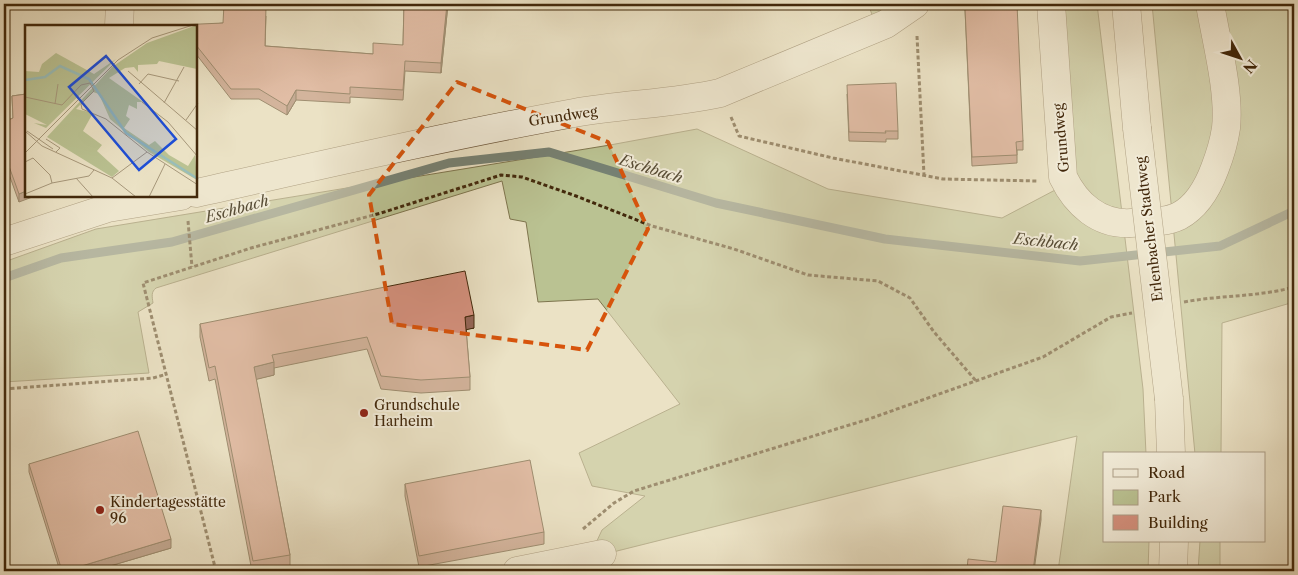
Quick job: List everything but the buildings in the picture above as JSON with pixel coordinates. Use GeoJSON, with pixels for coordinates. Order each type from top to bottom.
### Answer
{"type":"FeatureCollection","features":[{"type":"Feature","properties":{"kind":"street"},"geometry":{"type":"LineString","coordinates":[[119,25],[120,4]]}},
{"type":"Feature","properties":{"kind":"street","name":"Grundweg"},"geometry":{"type":"LineString","coordinates":[[4,242],[108,202],[188,201],[475,131],[581,112],[694,99],[720,93],[886,24],[915,4]]}},
{"type":"Feature","properties":{"kind":"street","name":"Grundweg"},"geometry":{"type":"LineString","coordinates":[[1051,4],[1063,177],[1070,191],[1084,207],[1107,220],[1119,224],[1162,221],[1178,217],[1193,207],[1210,184],[1222,148],[1226,127],[1226,101],[1210,4]]}},
{"type":"Feature","properties":{"kind":"street","name":"Erlenbacher Stadtweg"},"geometry":{"type":"LineString","coordinates":[[1126,4],[1137,128],[1168,398],[1171,452]]}},
{"type":"Feature","properties":{"kind":"street"},"geometry":{"type":"LineString","coordinates":[[1174,542],[1174,571]]}},
{"type":"Feature","properties":{"kind":"street"},"geometry":{"type":"LineString","coordinates":[[517,571],[602,554]]}},
{"type":"Feature","properties":{"kind":"path"},"geometry":{"type":"LineString","coordinates":[[917,32],[924,175]]}},
{"type":"Feature","properties":{"kind":"path"},"geometry":{"type":"LineString","coordinates":[[720,93],[739,136],[833,158],[943,179],[1033,182],[1063,177]]}},
{"type":"Feature","properties":{"kind":"path"},"geometry":{"type":"LineString","coordinates":[[216,571],[143,283],[252,248],[381,213],[501,175],[522,177],[652,226],[734,250],[808,275],[878,281],[910,298],[934,332],[976,381]]}},
{"type":"Feature","properties":{"kind":"path"},"geometry":{"type":"LineString","coordinates":[[188,201],[192,268]]}},
{"type":"Feature","properties":{"kind":"path"},"geometry":{"type":"LineString","coordinates":[[1182,303],[1200,299],[1275,292],[1294,287]]}},
{"type":"Feature","properties":{"kind":"path"},"geometry":{"type":"LineString","coordinates":[[575,559],[573,547],[582,530],[614,503],[634,491],[869,418],[976,381],[1043,356],[1111,317],[1138,312]]}},
{"type":"Feature","properties":{"kind":"path"},"geometry":{"type":"LineString","coordinates":[[4,389],[153,378],[167,374]]}},
{"type":"Feature","properties":{"kind":"highlighted area"},"geometry":{"type":"Polygon","coordinates":[[[457,82],[608,142],[648,229],[587,350],[392,324],[369,195],[457,82]]]}},
{"type":"Feature","properties":{"kind":"green space"},"geometry":{"type":"Polygon","coordinates":[[[868,4],[890,4],[873,17],[868,4]]]}},
{"type":"Feature","properties":{"kind":"green space"},"geometry":{"type":"Polygon","coordinates":[[[1061,4],[1097,4],[1143,389],[1146,452],[1103,452],[1103,542],[1149,542],[1148,571],[1058,571],[1077,436],[589,558],[602,530],[645,496],[592,486],[579,453],[680,404],[598,299],[538,302],[526,222],[510,219],[502,181],[156,288],[152,296],[153,303],[138,312],[149,373],[4,382],[4,262],[96,229],[610,145],[697,129],[828,189],[1002,218],[1076,179],[1061,4]]]}},
{"type":"Feature","properties":{"kind":"green space"},"geometry":{"type":"Polygon","coordinates":[[[1152,4],[1294,4],[1294,302],[1222,323],[1221,452],[1195,452],[1152,4]]]}},
{"type":"Feature","properties":{"kind":"green space"},"geometry":{"type":"Polygon","coordinates":[[[1200,542],[1220,542],[1220,571],[1198,571],[1200,542]]]}},
{"type":"Feature","properties":{"kind":"waterway","name":"Eschbach"},"geometry":{"type":"LineString","coordinates":[[4,278],[61,258],[172,242],[449,163],[549,152],[716,203],[885,239],[1080,261],[1220,246],[1294,211]]}},
{"type":"Feature","properties":{"kind":"place","name":"Grundschule Harheim"},"geometry":{"type":"Point","coordinates":[364,413]}},
{"type":"Feature","properties":{"kind":"place","name":"Kindertagesstätte 96"},"geometry":{"type":"Point","coordinates":[100,510]}}]}
